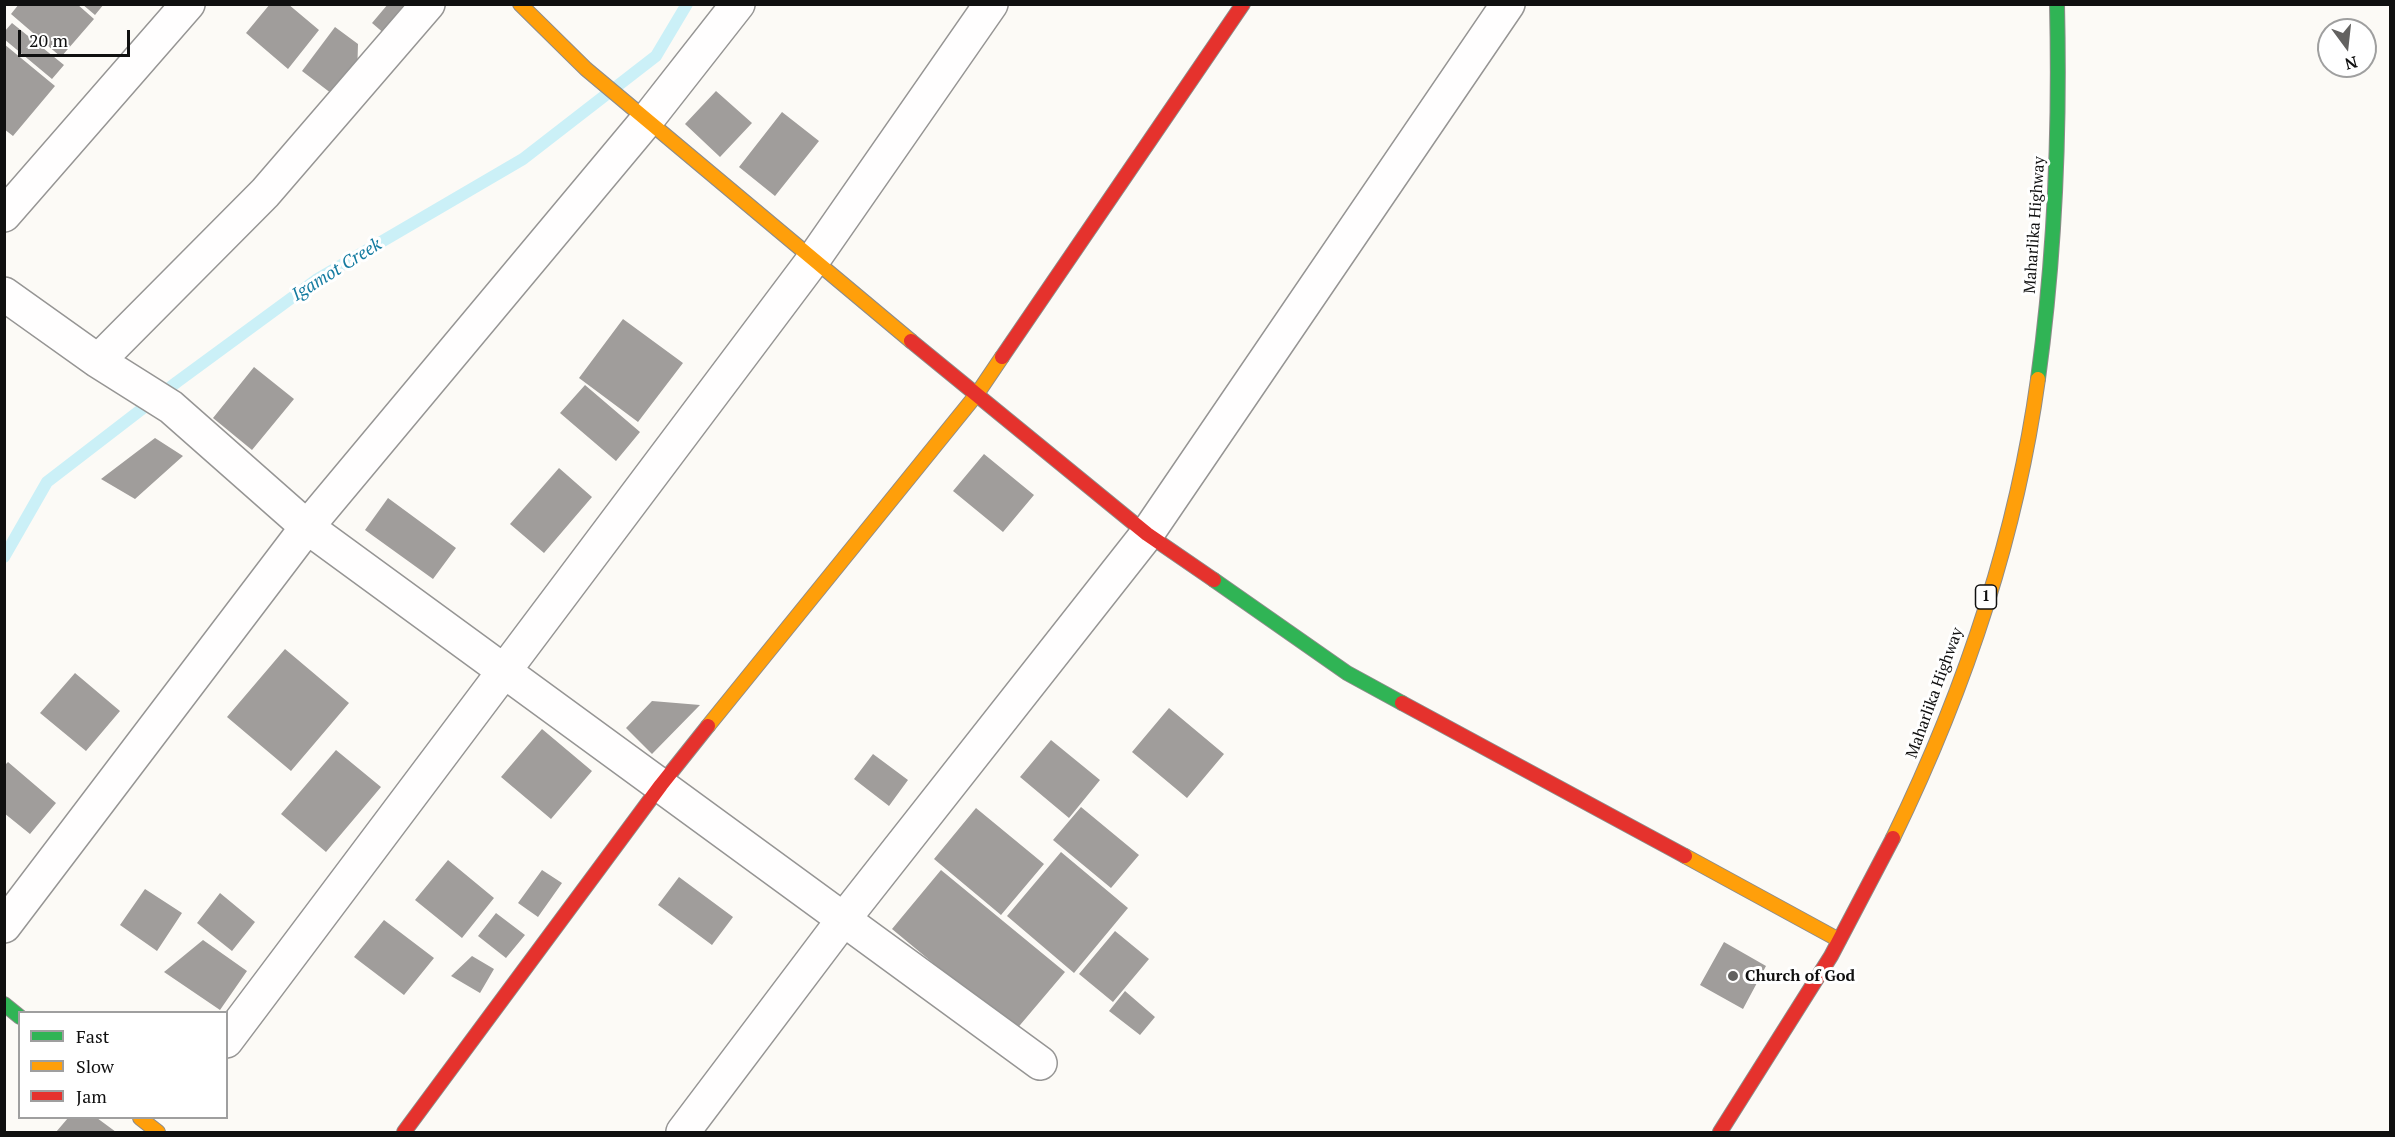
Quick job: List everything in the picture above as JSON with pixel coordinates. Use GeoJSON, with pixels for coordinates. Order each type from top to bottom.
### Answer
{"type":"FeatureCollection","features":[{"type":"Feature","properties":{"kind":"main road"},"geometry":{"type":"LineString","coordinates":[[520,4],[586,69],[813,260],[1147,534],[1347,673],[1839,940]]}},
{"type":"Feature","properties":{"kind":"main road"},"geometry":{"type":"LineString","coordinates":[[404,1132],[661,785],[977,394],[1243,4]]}},
{"type":"Feature","properties":{"kind":"main road","name":"Maharlika Highway"},"geometry":{"type":"LineString","coordinates":[[1720,1132],[1772,1053],[1864,896],[1924,771],[1975,633],[2011,519],[2029,432],[2043,338],[2055,161],[2057,4]]}},
{"type":"Feature","properties":{"kind":"main road"},"geometry":{"type":"LineString","coordinates":[[4,1004],[18,1015]]}},
{"type":"Feature","properties":{"kind":"main road"},"geometry":{"type":"LineString","coordinates":[[141,1119],[158,1132]]}},
{"type":"Feature","properties":{"kind":"street"},"geometry":{"type":"LineString","coordinates":[[4,215],[188,4]]}},
{"type":"Feature","properties":{"kind":"street"},"geometry":{"type":"LineString","coordinates":[[108,367],[265,193],[428,4]]}},
{"type":"Feature","properties":{"kind":"street"},"geometry":{"type":"LineString","coordinates":[[4,926],[307,527],[635,109],[738,4]]}},
{"type":"Feature","properties":{"kind":"street"},"geometry":{"type":"LineString","coordinates":[[228,1038],[813,260],[991,4]]}},
{"type":"Feature","properties":{"kind":"street"},"geometry":{"type":"LineString","coordinates":[[683,1132],[843,920],[1147,534],[1508,4]]}},
{"type":"Feature","properties":{"kind":"street"},"geometry":{"type":"LineString","coordinates":[[4,294],[108,367],[171,407],[307,527],[1040,1063]]}},
{"type":"Feature","properties":{"kind":"street"},"geometry":{"type":"LineString","coordinates":[[158,1132],[168,1119]]}},
{"type":"Feature","properties":{"kind":"building"},"geometry":{"type":"Polygon","coordinates":[[[19,4],[77,4],[94,19],[61,57],[11,14],[19,4]]]}},
{"type":"Feature","properties":{"kind":"building"},"geometry":{"type":"Polygon","coordinates":[[[82,4],[104,4],[95,15],[82,4]]]}},
{"type":"Feature","properties":{"kind":"building"},"geometry":{"type":"Polygon","coordinates":[[[270,4],[288,4],[319,30],[288,69],[246,33],[270,4]]]}},
{"type":"Feature","properties":{"kind":"building"},"geometry":{"type":"Polygon","coordinates":[[[388,4],[425,4],[393,41],[372,23],[388,4]]]}},
{"type":"Feature","properties":{"kind":"building"},"geometry":{"type":"Polygon","coordinates":[[[12,23],[64,65],[52,79],[4,39],[4,32],[12,23]]]}},
{"type":"Feature","properties":{"kind":"building"},"geometry":{"type":"Polygon","coordinates":[[[335,27],[358,44],[357,77],[340,100],[302,71],[335,27]]]}},
{"type":"Feature","properties":{"kind":"building"},"geometry":{"type":"Polygon","coordinates":[[[4,44],[55,86],[13,136],[4,129],[4,44]]]}},
{"type":"Feature","properties":{"kind":"building"},"geometry":{"type":"Polygon","coordinates":[[[716,91],[752,123],[720,157],[685,124],[716,91]]]}},
{"type":"Feature","properties":{"kind":"building"},"geometry":{"type":"Polygon","coordinates":[[[782,112],[819,141],[775,196],[739,167],[782,112]]]}},
{"type":"Feature","properties":{"kind":"building"},"geometry":{"type":"Polygon","coordinates":[[[623,319],[683,363],[638,422],[579,378],[623,319]]]}},
{"type":"Feature","properties":{"kind":"building"},"geometry":{"type":"Polygon","coordinates":[[[254,367],[294,399],[252,450],[213,418],[254,367]]]}},
{"type":"Feature","properties":{"kind":"building"},"geometry":{"type":"Polygon","coordinates":[[[585,385],[640,432],[616,461],[560,413],[585,385]]]}},
{"type":"Feature","properties":{"kind":"building"},"geometry":{"type":"Polygon","coordinates":[[[155,438],[183,456],[135,499],[101,479],[155,438]]]}},
{"type":"Feature","properties":{"kind":"building"},"geometry":{"type":"Polygon","coordinates":[[[984,454],[1034,495],[1003,532],[953,491],[984,454]]]}},
{"type":"Feature","properties":{"kind":"building"},"geometry":{"type":"Polygon","coordinates":[[[559,468],[592,497],[544,553],[510,524],[559,468]]]}},
{"type":"Feature","properties":{"kind":"building"},"geometry":{"type":"Polygon","coordinates":[[[388,498],[456,548],[433,579],[365,530],[388,498]]]}},
{"type":"Feature","properties":{"kind":"building"},"geometry":{"type":"Polygon","coordinates":[[[285,649],[349,703],[291,771],[227,717],[285,649]]]}},
{"type":"Feature","properties":{"kind":"building"},"geometry":{"type":"Polygon","coordinates":[[[75,673],[120,711],[86,751],[40,713],[75,673]]]}},
{"type":"Feature","properties":{"kind":"building"},"geometry":{"type":"Polygon","coordinates":[[[652,701],[700,705],[652,754],[626,728],[652,701]]]}},
{"type":"Feature","properties":{"kind":"building"},"geometry":{"type":"Polygon","coordinates":[[[1169,708],[1224,754],[1187,798],[1132,752],[1169,708]]]}},
{"type":"Feature","properties":{"kind":"building"},"geometry":{"type":"Polygon","coordinates":[[[542,729],[592,771],[551,819],[501,777],[542,729]]]}},
{"type":"Feature","properties":{"kind":"building"},"geometry":{"type":"Polygon","coordinates":[[[1051,740],[1100,780],[1069,818],[1020,777],[1051,740]]]}},
{"type":"Feature","properties":{"kind":"building"},"geometry":{"type":"Polygon","coordinates":[[[336,750],[381,787],[326,852],[281,814],[336,750]]]}},
{"type":"Feature","properties":{"kind":"building"},"geometry":{"type":"Polygon","coordinates":[[[873,754],[908,780],[889,806],[854,779],[873,754]]]}},
{"type":"Feature","properties":{"kind":"building"},"geometry":{"type":"Polygon","coordinates":[[[8,762],[56,803],[30,834],[4,813],[4,766],[8,762]]]}},
{"type":"Feature","properties":{"kind":"building"},"geometry":{"type":"Polygon","coordinates":[[[1081,807],[1139,855],[1111,888],[1053,840],[1081,807]]]}},
{"type":"Feature","properties":{"kind":"building"},"geometry":{"type":"Polygon","coordinates":[[[976,808],[1044,864],[1001,915],[934,859],[976,808]]]}},
{"type":"Feature","properties":{"kind":"building"},"geometry":{"type":"Polygon","coordinates":[[[1061,852],[1128,908],[1074,973],[1007,916],[1061,852]]]}},
{"type":"Feature","properties":{"kind":"building"},"geometry":{"type":"Polygon","coordinates":[[[448,860],[494,898],[462,938],[415,900],[448,860]]]}},
{"type":"Feature","properties":{"kind":"building"},"geometry":{"type":"Polygon","coordinates":[[[542,870],[562,883],[538,917],[518,903],[542,870]]]}},
{"type":"Feature","properties":{"kind":"building"},"geometry":{"type":"Polygon","coordinates":[[[941,870],[1065,972],[1015,1031],[892,929],[941,870]]]}},
{"type":"Feature","properties":{"kind":"building"},"geometry":{"type":"Polygon","coordinates":[[[679,877],[733,917],[712,945],[658,905],[679,877]]]}},
{"type":"Feature","properties":{"kind":"building"},"geometry":{"type":"Polygon","coordinates":[[[145,889],[182,913],[157,951],[120,925],[145,889]]]}},
{"type":"Feature","properties":{"kind":"building"},"geometry":{"type":"Polygon","coordinates":[[[220,893],[255,922],[232,951],[197,923],[220,893]]]}},
{"type":"Feature","properties":{"kind":"building"},"geometry":{"type":"Polygon","coordinates":[[[496,913],[525,935],[506,958],[478,936],[496,913]]]}},
{"type":"Feature","properties":{"kind":"building"},"geometry":{"type":"Polygon","coordinates":[[[384,920],[434,958],[404,995],[354,957],[384,920]]]}},
{"type":"Feature","properties":{"kind":"building"},"geometry":{"type":"Polygon","coordinates":[[[1115,931],[1149,959],[1113,1002],[1079,974],[1115,931]]]}},
{"type":"Feature","properties":{"kind":"building"},"geometry":{"type":"Polygon","coordinates":[[[203,940],[247,971],[220,1010],[164,972],[203,940]]]}},
{"type":"Feature","properties":{"kind":"building","name":"Church of God"},"geometry":{"type":"Polygon","coordinates":[[[1724,942],[1766,966],[1743,1009],[1700,985],[1724,942]]]}},
{"type":"Feature","properties":{"kind":"building"},"geometry":{"type":"Polygon","coordinates":[[[472,956],[494,969],[480,993],[451,976],[472,956]]]}},
{"type":"Feature","properties":{"kind":"building"},"geometry":{"type":"Polygon","coordinates":[[[1125,991],[1155,1017],[1140,1035],[1109,1011],[1125,991]]]}},
{"type":"Feature","properties":{"kind":"building"},"geometry":{"type":"Polygon","coordinates":[[[67,1119],[98,1119],[116,1132],[56,1132],[67,1119]]]}},
{"type":"Feature","properties":{"kind":"waterway","name":"Igamot Creek"},"geometry":{"type":"LineString","coordinates":[[4,557],[47,482],[177,382],[316,280],[523,159],[656,56],[687,4]]}},
{"type":"Feature","properties":{"kind":"traffic: fast"},"geometry":{"type":"LineString","coordinates":[[2038,379],[2049,286],[2055,192],[2058,98],[2057,4]]}},
{"type":"Feature","properties":{"kind":"traffic: fast"},"geometry":{"type":"LineString","coordinates":[[1214,580],[1347,673],[1402,703]]}},
{"type":"Feature","properties":{"kind":"traffic: fast"},"geometry":{"type":"LineString","coordinates":[[4,1004],[18,1015]]}},
{"type":"Feature","properties":{"kind":"traffic: slow"},"geometry":{"type":"LineString","coordinates":[[520,4],[586,69],[911,341]]}},
{"type":"Feature","properties":{"kind":"traffic: slow"},"geometry":{"type":"LineString","coordinates":[[708,726],[977,394],[1002,357]]}},
{"type":"Feature","properties":{"kind":"traffic: slow"},"geometry":{"type":"LineString","coordinates":[[1893,838],[1942,728],[1984,614],[2016,498],[2038,379]]}},
{"type":"Feature","properties":{"kind":"traffic: slow"},"geometry":{"type":"LineString","coordinates":[[1685,856],[1839,940]]}},
{"type":"Feature","properties":{"kind":"traffic: slow"},"geometry":{"type":"LineString","coordinates":[[141,1119],[158,1132]]}},
{"type":"Feature","properties":{"kind":"traffic: jam"},"geometry":{"type":"LineString","coordinates":[[1002,357],[1243,4]]}},
{"type":"Feature","properties":{"kind":"traffic: jam"},"geometry":{"type":"LineString","coordinates":[[911,341],[1147,534],[1214,580]]}},
{"type":"Feature","properties":{"kind":"traffic: jam"},"geometry":{"type":"LineString","coordinates":[[1402,703],[1685,856]]}},
{"type":"Feature","properties":{"kind":"traffic: jam"},"geometry":{"type":"LineString","coordinates":[[404,1132],[661,785],[708,726]]}},
{"type":"Feature","properties":{"kind":"traffic: jam"},"geometry":{"type":"LineString","coordinates":[[1720,1132],[1831,956],[1893,838]]}},
{"type":"Feature","properties":{"kind":"place","name":"Church of God"},"geometry":{"type":"Point","coordinates":[1733,976]}}]}
